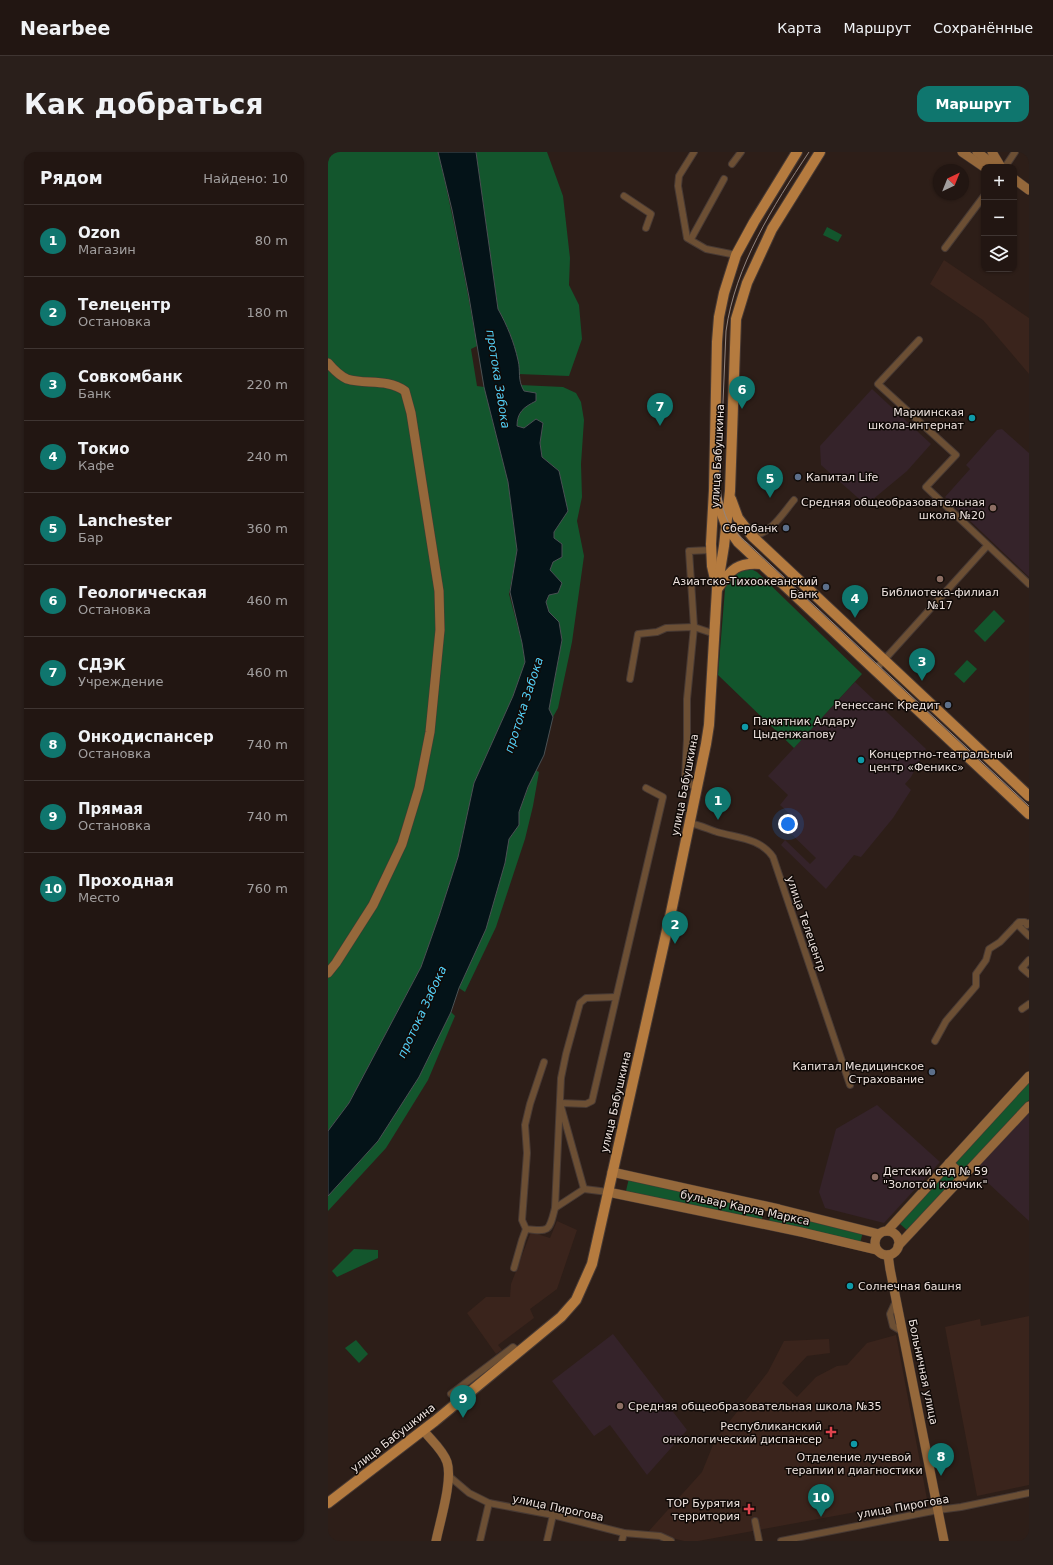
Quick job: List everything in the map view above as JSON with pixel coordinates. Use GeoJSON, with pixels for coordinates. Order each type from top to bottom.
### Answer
{"type":"FeatureCollection","features":[{"type":"Feature","properties":{"kind":"main road","name":"улица Бабушкина"},"geometry":{"type":"LineString","coordinates":[[328,1503],[423,1430],[562,1317],[576,1300],[592,1264],[690,823],[709,725],[717,589],[724,546],[730,491],[736,319],[747,283],[772,229],[820,152]]}},
{"type":"Feature","properties":{"kind":"main road","name":"улица Бабушкина"},"geometry":{"type":"LineString","coordinates":[[717,589],[712,566],[712,550],[719,317],[736,255],[793,153]]}},
{"type":"Feature","properties":{"kind":"main road"},"geometry":{"type":"LineString","coordinates":[[714,490],[726,525],[738,542],[1029,814]]}},
{"type":"Feature","properties":{"kind":"main road"},"geometry":{"type":"LineString","coordinates":[[730,491],[736,514],[754,537],[1029,796]]}},
{"type":"Feature","properties":{"kind":"main road"},"geometry":{"type":"LineString","coordinates":[[712,550],[754,537]]}},
{"type":"Feature","properties":{"kind":"main road"},"geometry":{"type":"LineString","coordinates":[[717,589],[726,576],[737,567],[745,564],[761,564]]}},
{"type":"Feature","properties":{"kind":"street"},"geometry":{"type":"LineString","coordinates":[[694,152],[679,176],[678,186],[687,238],[706,249],[736,255]]}},
{"type":"Feature","properties":{"kind":"street"},"geometry":{"type":"LineString","coordinates":[[732,164],[741,152]]}},
{"type":"Feature","properties":{"kind":"street"},"geometry":{"type":"LineString","coordinates":[[962,152],[981,165]]}},
{"type":"Feature","properties":{"kind":"street"},"geometry":{"type":"LineString","coordinates":[[992,152],[998,164]]}},
{"type":"Feature","properties":{"kind":"street"},"geometry":{"type":"LineString","coordinates":[[1007,164],[1016,152]]}},
{"type":"Feature","properties":{"kind":"street"},"geometry":{"type":"LineString","coordinates":[[978,153],[993,164]]}},
{"type":"Feature","properties":{"kind":"street"},"geometry":{"type":"LineString","coordinates":[[691,240],[724,180]]}},
{"type":"Feature","properties":{"kind":"street"},"geometry":{"type":"LineString","coordinates":[[1017,181],[1029,190]]}},
{"type":"Feature","properties":{"kind":"street"},"geometry":{"type":"LineString","coordinates":[[624,196],[651,214],[646,228]]}},
{"type":"Feature","properties":{"kind":"street"},"geometry":{"type":"LineString","coordinates":[[946,248],[981,200]]}},
{"type":"Feature","properties":{"kind":"street"},"geometry":{"type":"LineString","coordinates":[[918,340],[878,384],[956,455],[926,487],[1029,584]]}},
{"type":"Feature","properties":{"kind":"street"},"geometry":{"type":"LineString","coordinates":[[328,363],[334,370],[347,379],[396,385],[405,391],[411,413],[438,591],[440,630],[430,732],[419,788],[402,844],[373,905],[328,973]]}},
{"type":"Feature","properties":{"kind":"street"},"geometry":{"type":"LineString","coordinates":[[754,537],[767,530],[794,500]]}},
{"type":"Feature","properties":{"kind":"street"},"geometry":{"type":"LineString","coordinates":[[875,670],[987,546]]}},
{"type":"Feature","properties":{"kind":"street"},"geometry":{"type":"LineString","coordinates":[[696,788],[688,782],[686,777],[687,700],[694,627],[689,551],[712,550]]}},
{"type":"Feature","properties":{"kind":"street"},"geometry":{"type":"LineString","coordinates":[[630,679],[638,634],[657,632],[666,628],[694,627],[715,634]]}},
{"type":"Feature","properties":{"kind":"street"},"geometry":{"type":"LineString","coordinates":[[560,1103],[586,1104],[592,1101],[663,797],[646,788]]}},
{"type":"Feature","properties":{"kind":"street","name":"улица Телецентр"},"geometry":{"type":"LineString","coordinates":[[690,823],[715,831],[750,839],[767,848],[773,857],[850,1085]]}},
{"type":"Feature","properties":{"kind":"street"},"geometry":{"type":"LineString","coordinates":[[935,1041],[946,1021],[976,986],[976,974],[986,960],[989,949],[1000,942],[1019,922],[1025,922],[1029,936]]}},
{"type":"Feature","properties":{"kind":"street"},"geometry":{"type":"LineString","coordinates":[[1029,960],[1022,968],[1029,974]]}},
{"type":"Feature","properties":{"kind":"street"},"geometry":{"type":"LineString","coordinates":[[526,1229],[544,1231],[552,1223],[555,1208],[561,1078],[580,1003],[586,998],[616,997]]}},
{"type":"Feature","properties":{"kind":"street"},"geometry":{"type":"LineString","coordinates":[[1022,1009],[1029,1004]]}},
{"type":"Feature","properties":{"kind":"street"},"geometry":{"type":"LineString","coordinates":[[514,1268],[526,1229],[522,1220],[527,1153],[525,1125],[530,1104],[544,1062]]}},
{"type":"Feature","properties":{"kind":"street"},"geometry":{"type":"LineString","coordinates":[[1029,1076],[883,1233],[875,1243],[877,1250],[882,1254],[888,1255],[894,1252],[1029,1106]]}},
{"type":"Feature","properties":{"kind":"street"},"geometry":{"type":"LineString","coordinates":[[560,1103],[584,1189]]}},
{"type":"Feature","properties":{"kind":"street"},"geometry":{"type":"LineString","coordinates":[[949,1162],[963,1176]]}},
{"type":"Feature","properties":{"kind":"street","name":"бульвар Карла Маркса"},"geometry":{"type":"LineString","coordinates":[[612,1172],[883,1233]]}},
{"type":"Feature","properties":{"kind":"street"},"geometry":{"type":"LineString","coordinates":[[555,1208],[584,1189],[608,1192]]}},
{"type":"Feature","properties":{"kind":"street","name":"бульвар Карла Маркса"},"geometry":{"type":"LineString","coordinates":[[608,1192],[764,1224],[877,1250]]}},
{"type":"Feature","properties":{"kind":"street"},"geometry":{"type":"LineString","coordinates":[[764,1224],[768,1206]]}},
{"type":"Feature","properties":{"kind":"street"},"geometry":{"type":"LineString","coordinates":[[883,1233],[891,1232],[896,1236],[898,1246]]}},
{"type":"Feature","properties":{"kind":"street","name":"Больничная улица"},"geometry":{"type":"LineString","coordinates":[[888,1255],[944,1541]]}},
{"type":"Feature","properties":{"kind":"street"},"geometry":{"type":"LineString","coordinates":[[451,1394],[513,1347],[520,1352]]}},
{"type":"Feature","properties":{"kind":"street"},"geometry":{"type":"LineString","coordinates":[[423,1430],[440,1450],[447,1462],[449,1476],[436,1541]]}},
{"type":"Feature","properties":{"kind":"street","name":"улица Пирогова"},"geometry":{"type":"LineString","coordinates":[[449,1476],[469,1493],[488,1503],[553,1515],[624,1533],[660,1536],[671,1541]]}},
{"type":"Feature","properties":{"kind":"street","name":"улица Пирогова"},"geometry":{"type":"LineString","coordinates":[[781,1541],[1029,1493]]}},
{"type":"Feature","properties":{"kind":"street"},"geometry":{"type":"LineString","coordinates":[[480,1541],[488,1503]]}},
{"type":"Feature","properties":{"kind":"street"},"geometry":{"type":"LineString","coordinates":[[547,1541],[553,1515]]}},
{"type":"Feature","properties":{"kind":"street"},"geometry":{"type":"LineString","coordinates":[[755,1521],[759,1541]]}},
{"type":"Feature","properties":{"kind":"street"},"geometry":{"type":"LineString","coordinates":[[622,1541],[624,1533]]}},
{"type":"Feature","properties":{"kind":"street"},"geometry":{"type":"LineString","coordinates":[[640,1541],[645,1535]]}},
{"type":"Feature","properties":{"kind":"shaded area"},"geometry":{"type":"Polygon","coordinates":[[[944,260],[1029,318],[1029,374],[983,320],[930,284],[944,260]]]}},
{"type":"Feature","properties":{"kind":"shaded area"},"geometry":{"type":"Polygon","coordinates":[[[872,389],[931,444],[907,471],[866,505],[821,465],[820,446],[872,389]]]}},
{"type":"Feature","properties":{"kind":"shaded area","name":"Средняя общеобразовательная школа №20"},"geometry":{"type":"Polygon","coordinates":[[[1002,429],[1029,453],[1029,577],[945,497],[970,469],[966,465],[997,430],[1002,429]]]}},
{"type":"Feature","properties":{"kind":"shaded area"},"geometry":{"type":"Polygon","coordinates":[[[855,682],[926,749],[911,777],[905,784],[911,790],[893,818],[861,857],[854,855],[826,889],[781,845],[785,840],[810,864],[816,858],[781,824],[791,815],[780,805],[788,795],[768,776],[855,682]]]}},
{"type":"Feature","properties":{"kind":"shaded area","name":"Детский сад № 59 \"Золотой ключик\""},"geometry":{"type":"Polygon","coordinates":[[[877,1105],[940,1162],[884,1223],[825,1208],[819,1192],[836,1129],[877,1105]]]}},
{"type":"Feature","properties":{"kind":"shaded area"},"geometry":{"type":"Polygon","coordinates":[[[1029,1111],[1029,1221],[974,1170],[1029,1111]]]}},
{"type":"Feature","properties":{"kind":"shaded area"},"geometry":{"type":"Polygon","coordinates":[[[557,1221],[577,1230],[557,1289],[530,1309],[534,1318],[498,1345],[502,1350],[496,1354],[467,1313],[486,1297],[510,1297],[511,1284],[531,1232],[550,1238],[557,1221]]]}},
{"type":"Feature","properties":{"kind":"shaded area"},"geometry":{"type":"Polygon","coordinates":[[[1029,1316],[1029,1485],[977,1496],[945,1327],[980,1319],[981,1326],[1029,1316]]]}},
{"type":"Feature","properties":{"kind":"shaded area","name":"Средняя общеобразовательная школа №35"},"geometry":{"type":"Polygon","coordinates":[[[613,1334],[687,1430],[647,1475],[610,1425],[594,1436],[552,1381],[613,1334]]]}},
{"type":"Feature","properties":{"kind":"shaded area","name":"Республиканский онкологический диспансер"},"geometry":{"type":"Polygon","coordinates":[[[896,1335],[927,1499],[698,1541],[684,1541],[648,1532],[702,1472],[715,1440],[768,1372],[784,1341],[829,1339],[830,1353],[807,1356],[782,1383],[797,1397],[816,1377],[837,1366],[847,1365],[867,1343],[896,1335]]]}},
{"type":"Feature","properties":{"kind":"green space"},"geometry":{"type":"Polygon","coordinates":[[[328,152],[438,152],[459,249],[477,346],[471,349],[477,386],[484,387],[508,482],[517,550],[509,594],[522,643],[525,662],[513,696],[474,783],[458,857],[421,967],[349,1103],[328,1131],[328,152]]]}},
{"type":"Feature","properties":{"kind":"green space"},"geometry":{"type":"Polygon","coordinates":[[[476,152],[547,152],[563,196],[570,258],[569,285],[579,305],[582,339],[569,376],[518,374],[515,349],[506,324],[498,309],[476,152]]]}},
{"type":"Feature","properties":{"kind":"green space"},"geometry":{"type":"Polygon","coordinates":[[[827,227],[842,235],[838,242],[823,235],[827,227]]]}},
{"type":"Feature","properties":{"kind":"green space"},"geometry":{"type":"Polygon","coordinates":[[[520,385],[563,387],[576,393],[581,402],[584,420],[581,464],[582,497],[577,521],[584,556],[572,642],[558,708],[553,717],[549,709],[562,640],[559,622],[549,612],[546,602],[549,595],[550,570],[553,562],[554,532],[567,511],[559,471],[542,457],[540,443],[543,423],[536,419],[524,428],[517,426],[518,418],[524,404],[523,393],[520,385]]]}},
{"type":"Feature","properties":{"kind":"green space"},"geometry":{"type":"Polygon","coordinates":[[[749,568],[757,572],[862,674],[794,748],[718,675],[725,589],[729,580],[734,574],[749,568]]]}},
{"type":"Feature","properties":{"kind":"green space"},"geometry":{"type":"Polygon","coordinates":[[[994,610],[1005,621],[985,642],[974,631],[994,610]]]}},
{"type":"Feature","properties":{"kind":"green space"},"geometry":{"type":"Polygon","coordinates":[[[967,660],[977,669],[964,683],[954,674],[967,660]]]}},
{"type":"Feature","properties":{"kind":"green space"},"geometry":{"type":"Polygon","coordinates":[[[535,770],[539,772],[525,839],[496,927],[465,992],[459,988],[486,929],[505,863],[509,839],[519,825],[519,812],[535,770]]]}},
{"type":"Feature","properties":{"kind":"green space"},"geometry":{"type":"Polygon","coordinates":[[[451,1012],[455,1016],[428,1080],[386,1148],[328,1211],[328,1196],[378,1141],[419,1077],[451,1012]]]}},
{"type":"Feature","properties":{"kind":"green space"},"geometry":{"type":"Polygon","coordinates":[[[1029,1081],[1029,1100],[964,1170],[961,1170],[954,1162],[1029,1081]]]}},
{"type":"Feature","properties":{"kind":"green space"},"geometry":{"type":"Polygon","coordinates":[[[949,1168],[957,1176],[908,1231],[899,1223],[949,1168]]]}},
{"type":"Feature","properties":{"kind":"green space"},"geometry":{"type":"Polygon","coordinates":[[[629,1178],[764,1210],[762,1219],[760,1220],[626,1191],[629,1178]]]}},
{"type":"Feature","properties":{"kind":"green space"},"geometry":{"type":"Polygon","coordinates":[[[771,1211],[863,1232],[860,1243],[769,1222],[771,1211]]]}},
{"type":"Feature","properties":{"kind":"green space"},"geometry":{"type":"Polygon","coordinates":[[[354,1249],[378,1250],[378,1258],[337,1277],[332,1271],[354,1249]]]}},
{"type":"Feature","properties":{"kind":"green space"},"geometry":{"type":"Polygon","coordinates":[[[356,1340],[368,1354],[359,1363],[345,1348],[356,1340]]]}},
{"type":"Feature","properties":{"kind":"water","name":"протока Забока"},"geometry":{"type":"Polygon","coordinates":[[[438,152],[476,152],[498,309],[507,327],[514,347],[519,364],[522,387],[524,391],[536,393],[536,401],[522,410],[518,417],[517,426],[524,428],[536,419],[543,423],[540,443],[542,457],[559,471],[568,511],[554,532],[554,538],[562,544],[562,557],[553,562],[550,570],[562,583],[558,593],[549,595],[546,602],[549,612],[559,622],[562,640],[549,709],[553,717],[544,755],[528,787],[519,812],[519,825],[509,839],[505,863],[486,929],[459,988],[451,1012],[419,1077],[378,1141],[328,1196],[328,1131],[349,1103],[421,967],[458,857],[474,783],[513,696],[525,662],[510,592],[517,550],[508,482],[484,387],[469,297],[452,210],[438,152]]]}},
{"type":"Feature","properties":{"kind":"tram line"},"geometry":{"type":"LineString","coordinates":[[809,152],[769,215],[757,237],[738,283],[731,307],[726,331],[720,474],[721,495],[725,516],[732,528],[741,537],[1029,806]]}},
{"type":"Feature","properties":{"kind":"place","name":"Геологическая"},"geometry":{"type":"Point","coordinates":[742,409]}},
{"type":"Feature","properties":{"kind":"place","name":"Мариинская школа-интернат"},"geometry":{"type":"Point","coordinates":[972,418]}},
{"type":"Feature","properties":{"kind":"place","name":"СДЭК"},"geometry":{"type":"Point","coordinates":[660,426]}},
{"type":"Feature","properties":{"kind":"place","name":"Капитал Life"},"geometry":{"type":"Point","coordinates":[798,477]}},
{"type":"Feature","properties":{"kind":"place","name":"Lanchester"},"geometry":{"type":"Point","coordinates":[770,498]}},
{"type":"Feature","properties":{"kind":"place","name":"Средняя общеобразовательная школа №20"},"geometry":{"type":"Point","coordinates":[993,508]}},
{"type":"Feature","properties":{"kind":"place","name":"Сбербанк"},"geometry":{"type":"Point","coordinates":[786,528]}},
{"type":"Feature","properties":{"kind":"place","name":"Библиотека-филиал №17"},"geometry":{"type":"Point","coordinates":[940,579]}},
{"type":"Feature","properties":{"kind":"place","name":"Азиатско-Тихоокеанский Банк"},"geometry":{"type":"Point","coordinates":[826,587]}},
{"type":"Feature","properties":{"kind":"place","name":"Токио"},"geometry":{"type":"Point","coordinates":[855,618]}},
{"type":"Feature","properties":{"kind":"place","name":"Совкомбанк"},"geometry":{"type":"Point","coordinates":[922,681]}},
{"type":"Feature","properties":{"kind":"place","name":"Ренессанс Кредит"},"geometry":{"type":"Point","coordinates":[948,705]}},
{"type":"Feature","properties":{"kind":"place","name":"Памятник Алдару Цыденжапову"},"geometry":{"type":"Point","coordinates":[745,727]}},
{"type":"Feature","properties":{"kind":"place","name":"Концертно-театральный центр «Феникс»"},"geometry":{"type":"Point","coordinates":[861,760]}},
{"type":"Feature","properties":{"kind":"place","name":"Ozon"},"geometry":{"type":"Point","coordinates":[718,820]}},
{"type":"Feature","properties":{"kind":"place","name":"Телецентр"},"geometry":{"type":"Point","coordinates":[675,944]}},
{"type":"Feature","properties":{"kind":"place","name":"Капитал Медицинское Страхование"},"geometry":{"type":"Point","coordinates":[932,1072]}},
{"type":"Feature","properties":{"kind":"place","name":"Детский сад № 59 \"Золотой ключик\""},"geometry":{"type":"Point","coordinates":[875,1177]}},
{"type":"Feature","properties":{"kind":"place","name":"Солнечная башня"},"geometry":{"type":"Point","coordinates":[850,1286]}},
{"type":"Feature","properties":{"kind":"place","name":"Средняя общеобразовательная школа №35"},"geometry":{"type":"Point","coordinates":[620,1406]}},
{"type":"Feature","properties":{"kind":"place","name":"Прямая"},"geometry":{"type":"Point","coordinates":[463,1418]}},
{"type":"Feature","properties":{"kind":"place","name":"Республиканский онкологический диспансер"},"geometry":{"type":"Point","coordinates":[831,1432]}},
{"type":"Feature","properties":{"kind":"place","name":"Отделение лучевой терапии и диагностики"},"geometry":{"type":"Point","coordinates":[854,1444]}},
{"type":"Feature","properties":{"kind":"place","name":"Онкодиспансер"},"geometry":{"type":"Point","coordinates":[941,1476]}},
{"type":"Feature","properties":{"kind":"place","name":"ТОР Бурятия территория"},"geometry":{"type":"Point","coordinates":[749,1509]}},
{"type":"Feature","properties":{"kind":"place","name":"Проходная"},"geometry":{"type":"Point","coordinates":[821,1517]}}]}
